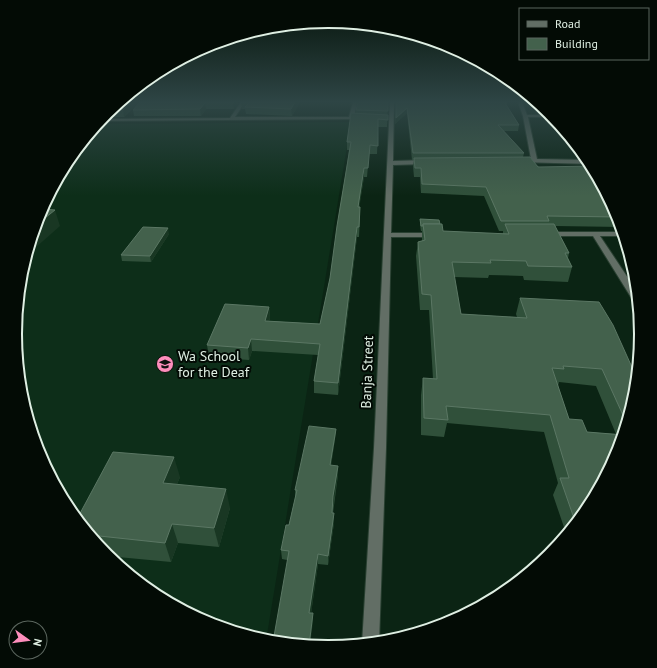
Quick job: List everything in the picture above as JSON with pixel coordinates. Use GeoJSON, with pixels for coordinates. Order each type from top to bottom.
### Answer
{"type":"FeatureCollection","features":[{"type":"Feature","properties":{"kind":"street","name":"Banja Street"},"geometry":{"type":"LineString","coordinates":[[370,638],[391,163],[390,133]]}},
{"type":"Feature","properties":{"kind":"street"},"geometry":{"type":"LineString","coordinates":[[528,133],[534,161]]}},
{"type":"Feature","properties":{"kind":"street"},"geometry":{"type":"LineString","coordinates":[[510,161],[582,162]]}},
{"type":"Feature","properties":{"kind":"street"},"geometry":{"type":"LineString","coordinates":[[391,163],[430,162]]}},
{"type":"Feature","properties":{"kind":"street"},"geometry":{"type":"LineString","coordinates":[[539,234],[619,234]]}},
{"type":"Feature","properties":{"kind":"street"},"geometry":{"type":"LineString","coordinates":[[595,234],[631,289]]}},
{"type":"Feature","properties":{"kind":"street"},"geometry":{"type":"LineString","coordinates":[[388,235],[444,235]]}},
{"type":"Feature","properties":{"kind":"shaded area","name":"Wa School for the Deaf"},"geometry":{"type":"Polygon","coordinates":[[[97,133],[349,133],[267,635],[211,617],[193,609],[158,589],[112,551],[85,521],[54,470],[38,433],[32,413],[25,374],[22,334],[28,274],[38,235],[54,198],[85,147],[97,133]]]}},
{"type":"Feature","properties":{"kind":"building"},"geometry":{"type":"Polygon","coordinates":[[[348,133],[378,133],[378,146],[370,145],[368,168],[364,168],[358,207],[360,207],[359,227],[357,227],[338,383],[314,381],[320,344],[251,339],[248,348],[207,345],[225,304],[269,307],[265,321],[320,324],[330,278],[351,142],[347,142],[348,133]]]}},
{"type":"Feature","properties":{"kind":"building"},"geometry":{"type":"Polygon","coordinates":[[[410,133],[506,133],[524,153],[413,153],[410,133]]]}},
{"type":"Feature","properties":{"kind":"building"},"geometry":{"type":"Polygon","coordinates":[[[530,157],[538,167],[584,166],[594,181],[612,217],[547,216],[549,221],[501,221],[486,187],[422,184],[421,168],[415,168],[414,158],[530,157]]]}},
{"type":"Feature","properties":{"kind":"building"},"geometry":{"type":"Polygon","coordinates":[[[49,210],[55,210],[44,218],[49,210]]]}},
{"type":"Feature","properties":{"kind":"building"},"geometry":{"type":"Polygon","coordinates":[[[420,219],[439,220],[440,224],[423,224],[423,226],[421,226],[420,219]]]}},
{"type":"Feature","properties":{"kind":"building"},"geometry":{"type":"Polygon","coordinates":[[[423,224],[442,224],[443,231],[509,234],[505,224],[554,224],[569,253],[565,253],[572,267],[528,266],[526,261],[490,260],[491,263],[452,262],[461,314],[527,318],[520,298],[599,302],[613,325],[633,369],[624,417],[602,369],[563,366],[564,369],[552,368],[569,419],[582,420],[587,432],[618,435],[594,487],[574,518],[560,478],[569,478],[550,415],[446,406],[448,420],[424,418],[423,378],[437,379],[431,295],[422,294],[418,242],[425,240],[423,224]]]}},
{"type":"Feature","properties":{"kind":"building"},"geometry":{"type":"Polygon","coordinates":[[[143,227],[168,228],[150,256],[121,255],[143,227]]]}},
{"type":"Feature","properties":{"kind":"building"},"geometry":{"type":"Polygon","coordinates":[[[309,426],[336,429],[330,465],[338,466],[333,496],[332,513],[334,513],[328,556],[318,554],[309,613],[313,613],[310,640],[274,636],[289,551],[281,550],[286,525],[289,525],[297,490],[295,490],[309,426]]]}},
{"type":"Feature","properties":{"kind":"building"},"geometry":{"type":"Polygon","coordinates":[[[113,452],[174,457],[163,483],[226,489],[214,528],[172,524],[165,543],[98,536],[80,513],[113,452]]]}},
{"type":"Feature","properties":{"kind":"place","name":"Wa School for the Deaf"},"geometry":{"type":"Point","coordinates":[165,364]}}]}
